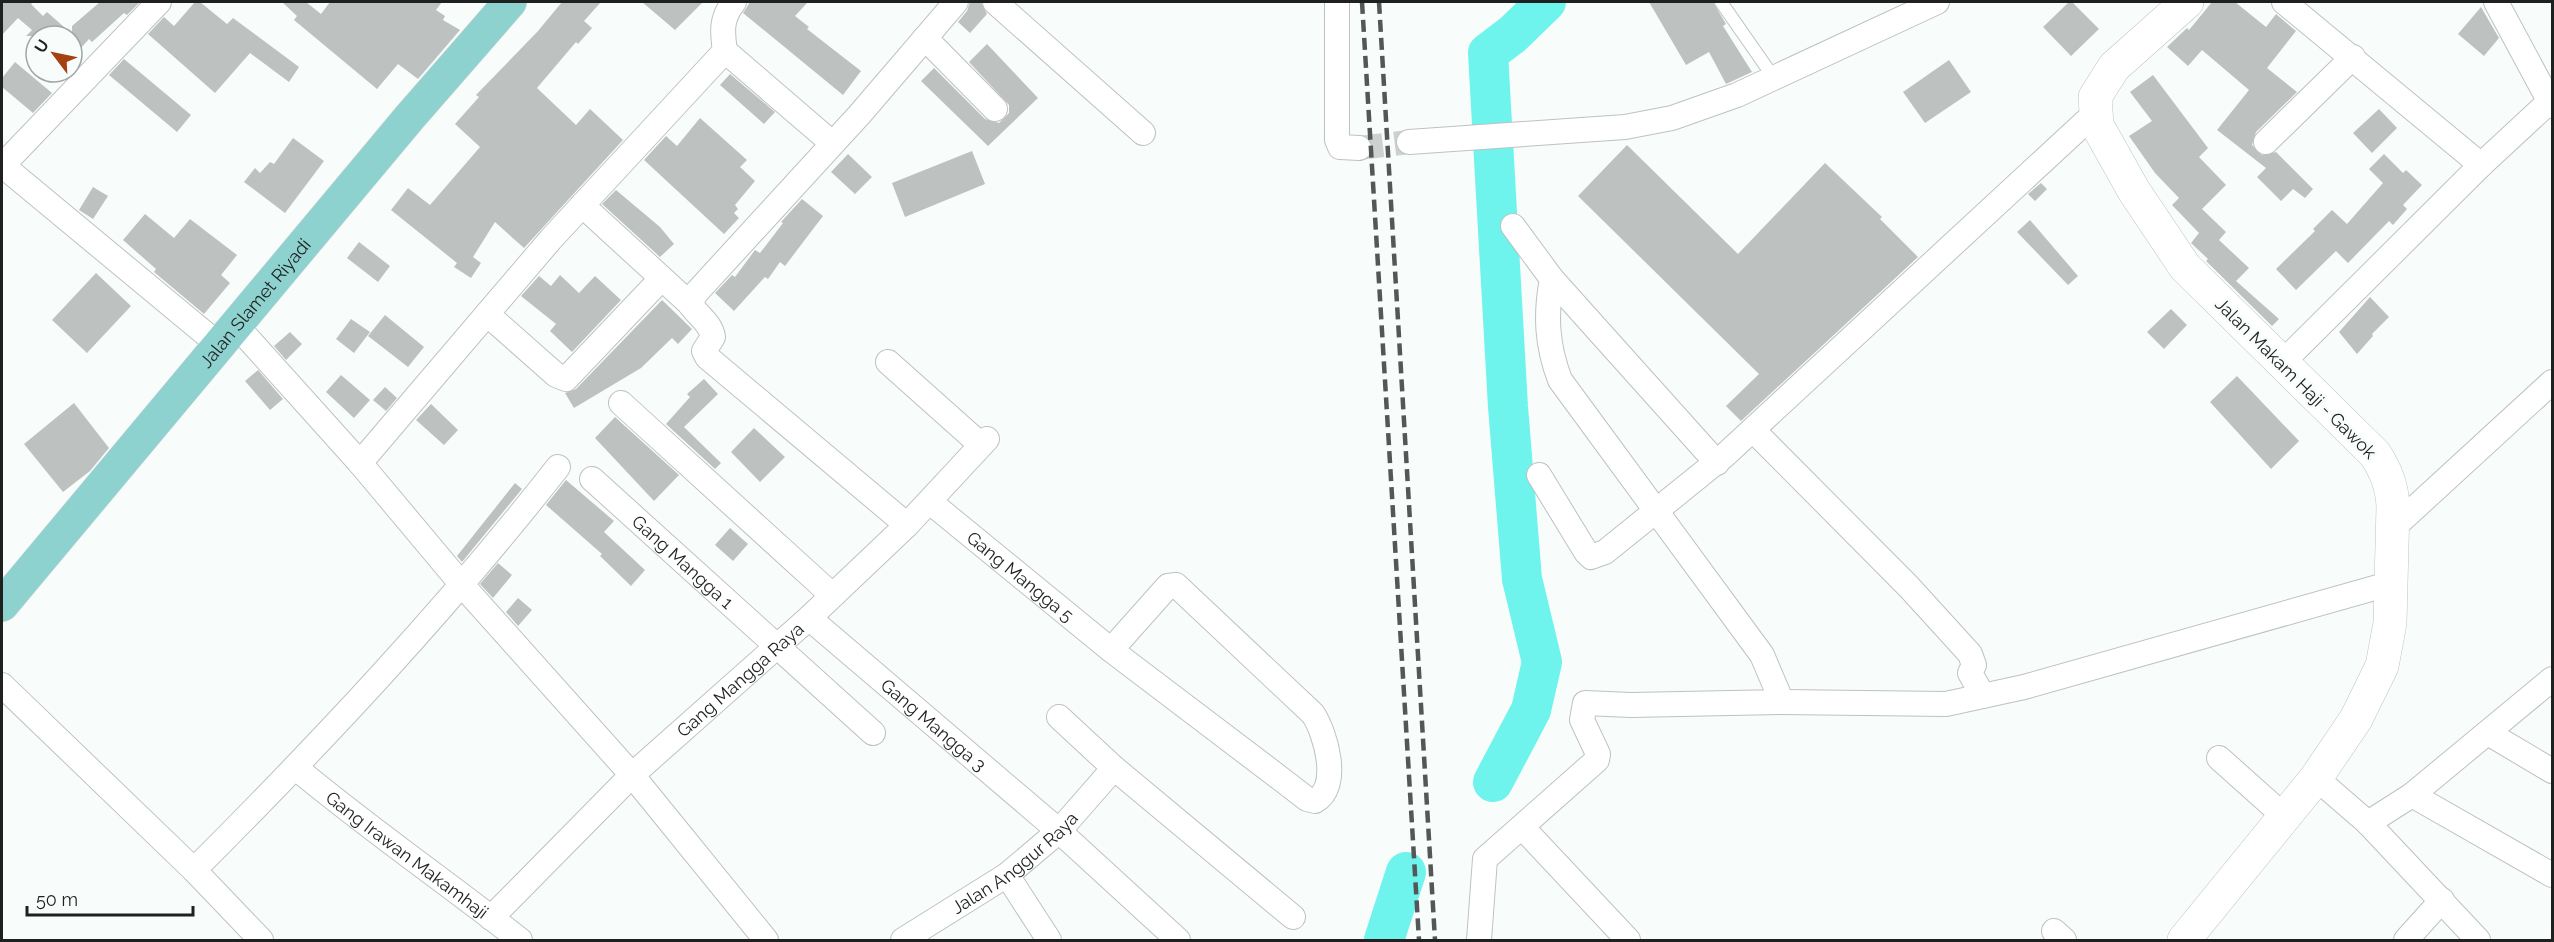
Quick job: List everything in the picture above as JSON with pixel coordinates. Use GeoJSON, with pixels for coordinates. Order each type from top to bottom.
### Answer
{"type":"FeatureCollection","features":[{"type":"Feature","properties":{"kind":"main road","name":"Jalan Slamet Riyadi"},"geometry":{"type":"LineString","coordinates":[[3,598],[510,2]]}},
{"type":"Feature","properties":{"kind":"street"},"geometry":{"type":"LineString","coordinates":[[157,2],[2,165],[227,335],[360,463],[463,586],[632,775],[766,940]]}},
{"type":"Feature","properties":{"kind":"street"},"geometry":{"type":"LineString","coordinates":[[734,2],[725,14],[722,26],[725,51],[832,143]]}},
{"type":"Feature","properties":{"kind":"street"},"geometry":{"type":"LineString","coordinates":[[690,304],[696,293],[956,2]]}},
{"type":"Feature","properties":{"kind":"street"},"geometry":{"type":"LineString","coordinates":[[995,2],[1143,133]]}},
{"type":"Feature","properties":{"kind":"street"},"geometry":{"type":"LineString","coordinates":[[1337,2],[1337,140],[1340,147],[1359,148]]}},
{"type":"Feature","properties":{"kind":"street"},"geometry":{"type":"LineString","coordinates":[[1409,142],[1650,124],[1694,111],[1774,78],[1937,2]]}},
{"type":"Feature","properties":{"kind":"street"},"geometry":{"type":"LineString","coordinates":[[1539,475],[1591,557],[1605,552],[1717,463],[2095,113],[2095,97],[2114,67],[2187,2]]}},
{"type":"Feature","properties":{"kind":"street"},"geometry":{"type":"LineString","coordinates":[[2284,2],[2481,165]]}},
{"type":"Feature","properties":{"kind":"street"},"geometry":{"type":"LineString","coordinates":[[2281,364],[2481,165],[2551,103],[2496,2]]}},
{"type":"Feature","properties":{"kind":"street"},"geometry":{"type":"LineString","coordinates":[[925,38],[996,109]]}},
{"type":"Feature","properties":{"kind":"street"},"geometry":{"type":"LineString","coordinates":[[360,463],[582,205],[725,51]]}},
{"type":"Feature","properties":{"kind":"street"},"geometry":{"type":"LineString","coordinates":[[2266,142],[2353,57]]}},
{"type":"Feature","properties":{"kind":"street","name":"Jalan Makam Haji - Gawok"},"geometry":{"type":"LineString","coordinates":[[2095,113],[2097,125],[2107,145],[2186,267],[2281,364],[2375,454],[2386,472],[2393,491],[2390,622],[2382,666],[2356,719],[2344,802],[2285,817],[2184,940]]}},
{"type":"Feature","properties":{"kind":"street"},"geometry":{"type":"LineString","coordinates":[[582,205],[690,304],[696,315],[713,333],[704,351],[707,357],[907,525]]}},
{"type":"Feature","properties":{"kind":"street"},"geometry":{"type":"LineString","coordinates":[[1512,225],[1552,279],[1717,463]]}},
{"type":"Feature","properties":{"kind":"street"},"geometry":{"type":"LineString","coordinates":[[487,314],[556,375],[566,379],[661,279]]}},
{"type":"Feature","properties":{"kind":"street"},"geometry":{"type":"LineString","coordinates":[[1552,279],[1547,303],[1548,330],[1550,354],[1560,380],[1762,655],[1782,702]]}},
{"type":"Feature","properties":{"kind":"street","name":"Gang Mangga Raya"},"geometry":{"type":"LineString","coordinates":[[491,918],[632,775],[776,644],[809,618],[907,525],[984,442],[888,362]]}},
{"type":"Feature","properties":{"kind":"street"},"geometry":{"type":"LineString","coordinates":[[2393,528],[2553,381]]}},
{"type":"Feature","properties":{"kind":"street"},"geometry":{"type":"LineString","coordinates":[[621,402],[832,595]]}},
{"type":"Feature","properties":{"kind":"street"},"geometry":{"type":"LineString","coordinates":[[1753,430],[1909,587],[1970,654],[1974,665],[1970,673],[1983,696]]}},
{"type":"Feature","properties":{"kind":"street"},"geometry":{"type":"LineString","coordinates":[[194,870],[296,768],[463,586],[558,467]]}},
{"type":"Feature","properties":{"kind":"street","name":"Gang Mangga 1"},"geometry":{"type":"LineString","coordinates":[[592,478],[873,732]]}},
{"type":"Feature","properties":{"kind":"street","name":"Gang Mangga 5"},"geometry":{"type":"LineString","coordinates":[[930,502],[1111,650],[1307,799],[1315,801],[1323,797],[1328,787],[1326,738],[1313,714],[1176,585],[1168,586],[1111,650]]}},
{"type":"Feature","properties":{"kind":"street"},"geometry":{"type":"LineString","coordinates":[[1479,940],[1485,859],[1597,760],[1598,754],[1582,720],[1585,703],[1631,705],[1782,702],[1946,704],[1983,696],[2392,583]]}},
{"type":"Feature","properties":{"kind":"street","name":"Gang Mangga 3"},"geometry":{"type":"LineString","coordinates":[[809,618],[1059,831],[1178,940]]}},
{"type":"Feature","properties":{"kind":"street"},"geometry":{"type":"LineString","coordinates":[[2344,802],[2412,795],[2553,679]]}},
{"type":"Feature","properties":{"kind":"street"},"geometry":{"type":"LineString","coordinates":[[2,685],[194,870],[261,940]]}},
{"type":"Feature","properties":{"kind":"street"},"geometry":{"type":"LineString","coordinates":[[1059,717],[1114,768],[1293,917]]}},
{"type":"Feature","properties":{"kind":"street"},"geometry":{"type":"LineString","coordinates":[[2488,733],[2553,771]]}},
{"type":"Feature","properties":{"kind":"street"},"geometry":{"type":"LineString","coordinates":[[2219,758],[2285,817]]}},
{"type":"Feature","properties":{"kind":"street","name":"Gang Irawan Makamhaji"},"geometry":{"type":"LineString","coordinates":[[296,768],[361,822],[426,867],[520,940]]}},
{"type":"Feature","properties":{"kind":"street","name":"Jalan Anggur Raya"},"geometry":{"type":"LineString","coordinates":[[903,940],[1007,875],[1059,831],[1114,768]]}},
{"type":"Feature","properties":{"kind":"street"},"geometry":{"type":"LineString","coordinates":[[2412,795],[2553,875]]}},
{"type":"Feature","properties":{"kind":"street"},"geometry":{"type":"LineString","coordinates":[[2344,802],[2442,900],[2478,940]]}},
{"type":"Feature","properties":{"kind":"street"},"geometry":{"type":"LineString","coordinates":[[1522,827],[1628,940]]}},
{"type":"Feature","properties":{"kind":"street"},"geometry":{"type":"LineString","coordinates":[[1007,875],[1049,940]]}},
{"type":"Feature","properties":{"kind":"street"},"geometry":{"type":"LineString","coordinates":[[2406,940],[2442,900]]}},
{"type":"Feature","properties":{"kind":"street"},"geometry":{"type":"LineString","coordinates":[[2460,921],[2494,940]]}},
{"type":"Feature","properties":{"kind":"lane"},"geometry":{"type":"LineString","coordinates":[[1721,2],[1774,78]]}},
{"type":"Feature","properties":{"kind":"building"},"geometry":{"type":"Polygon","coordinates":[[[2,2],[34,2],[31,4],[43,16],[47,12],[61,24],[25,24],[18,18],[2,35],[2,2]]]}},
{"type":"Feature","properties":{"kind":"building"},"geometry":{"type":"Polygon","coordinates":[[[100,2],[140,2],[92,42],[89,39],[84,45],[84,24],[74,24],[100,2]]]}},
{"type":"Feature","properties":{"kind":"building"},"geometry":{"type":"Polygon","coordinates":[[[195,2],[200,2],[227,24],[233,18],[299,67],[289,82],[250,53],[215,93],[148,34],[164,17],[174,26],[195,2]]]}},
{"type":"Feature","properties":{"kind":"building"},"geometry":{"type":"Polygon","coordinates":[[[282,2],[306,2],[321,14],[330,2],[442,2],[436,10],[445,16],[443,20],[460,30],[418,79],[398,64],[377,89],[294,20],[297,16],[282,2]]]}},
{"type":"Feature","properties":{"kind":"building"},"geometry":{"type":"Polygon","coordinates":[[[562,2],[601,2],[584,21],[592,28],[578,44],[576,42],[537,88],[576,125],[590,109],[623,140],[524,248],[495,222],[473,257],[481,263],[471,278],[454,267],[457,263],[391,210],[408,188],[430,205],[480,147],[455,124],[479,97],[476,95],[538,31],[562,2]]]}},
{"type":"Feature","properties":{"kind":"building"},"geometry":{"type":"Polygon","coordinates":[[[642,2],[703,2],[675,30],[642,2]]]}},
{"type":"Feature","properties":{"kind":"building"},"geometry":{"type":"Polygon","coordinates":[[[750,2],[808,2],[795,16],[809,27],[807,29],[861,71],[843,95],[743,13],[750,2]]]}},
{"type":"Feature","properties":{"kind":"building"},"geometry":{"type":"Polygon","coordinates":[[[970,2],[981,2],[987,14],[970,33],[958,22],[967,11],[970,2]]]}},
{"type":"Feature","properties":{"kind":"building"},"geometry":{"type":"Polygon","coordinates":[[[1649,2],[1713,2],[1726,24],[1723,26],[1752,72],[1726,84],[1709,52],[1686,65],[1649,2]]]}},
{"type":"Feature","properties":{"kind":"building"},"geometry":{"type":"Polygon","coordinates":[[[2069,2],[2072,2],[2099,29],[2071,56],[2043,27],[2069,2]]]}},
{"type":"Feature","properties":{"kind":"building"},"geometry":{"type":"Polygon","coordinates":[[[2212,2],[2235,2],[2266,27],[2276,14],[2296,31],[2267,68],[2297,92],[2256,132],[2252,145],[2262,155],[2276,152],[2313,189],[2305,198],[2293,189],[2281,201],[2257,177],[2266,168],[2217,130],[2249,90],[2202,50],[2188,66],[2167,47],[2187,28],[2189,30],[2212,2]]]}},
{"type":"Feature","properties":{"kind":"building"},"geometry":{"type":"Polygon","coordinates":[[[2481,7],[2499,38],[2484,56],[2458,34],[2481,7]]]}},
{"type":"Feature","properties":{"kind":"building"},"geometry":{"type":"Polygon","coordinates":[[[987,44],[1038,98],[988,146],[921,81],[934,68],[985,119],[999,123],[1009,113],[1009,105],[969,62],[987,44]]]}},
{"type":"Feature","properties":{"kind":"building"},"geometry":{"type":"Polygon","coordinates":[[[124,59],[191,115],[177,132],[109,75],[124,59]]]}},
{"type":"Feature","properties":{"kind":"building"},"geometry":{"type":"Polygon","coordinates":[[[1949,60],[1971,92],[1925,123],[1903,92],[1949,60]]]}},
{"type":"Feature","properties":{"kind":"building"},"geometry":{"type":"Polygon","coordinates":[[[15,62],[24,70],[24,84],[41,84],[52,93],[33,113],[2,87],[2,78],[15,62]]]}},
{"type":"Feature","properties":{"kind":"building"},"geometry":{"type":"Polygon","coordinates":[[[730,74],[775,112],[764,124],[720,85],[730,74]]]}},
{"type":"Feature","properties":{"kind":"building"},"geometry":{"type":"Polygon","coordinates":[[[2153,75],[2208,148],[2199,157],[2226,185],[2202,209],[2226,232],[2219,240],[2249,268],[2236,281],[2279,319],[2272,326],[2206,261],[2208,259],[2191,243],[2199,233],[2172,205],[2179,198],[2155,173],[2129,136],[2152,121],[2130,92],[2153,75]]]}},
{"type":"Feature","properties":{"kind":"building"},"geometry":{"type":"Polygon","coordinates":[[[2379,109],[2397,128],[2372,153],[2353,133],[2379,109]]]}},
{"type":"Feature","properties":{"kind":"building"},"geometry":{"type":"Polygon","coordinates":[[[700,118],[747,160],[740,167],[755,181],[735,205],[738,209],[734,213],[739,218],[724,234],[644,160],[666,136],[677,146],[700,118]]]}},
{"type":"Feature","properties":{"kind":"building"},"geometry":{"type":"Polygon","coordinates":[[[293,138],[324,161],[285,213],[244,182],[255,168],[260,173],[270,162],[274,164],[293,138]]]}},
{"type":"Feature","properties":{"kind":"building"},"geometry":{"type":"Polygon","coordinates":[[[1627,145],[1738,254],[1825,163],[1882,217],[1880,219],[1918,257],[1741,421],[1726,406],[1759,374],[1578,196],[1627,145]]]}},
{"type":"Feature","properties":{"kind":"building"},"geometry":{"type":"Polygon","coordinates":[[[972,151],[985,184],[905,217],[892,183],[972,151]]]}},
{"type":"Feature","properties":{"kind":"building"},"geometry":{"type":"Polygon","coordinates":[[[848,154],[872,177],[855,194],[831,172],[848,154]]]}},
{"type":"Feature","properties":{"kind":"building"},"geometry":{"type":"Polygon","coordinates":[[[2384,154],[2403,173],[2406,170],[2422,185],[2403,205],[2407,209],[2393,225],[2389,221],[2348,263],[2336,251],[2296,290],[2276,269],[2315,231],[2313,229],[2332,210],[2347,224],[2383,183],[2369,169],[2384,154]]]}},
{"type":"Feature","properties":{"kind":"building"},"geometry":{"type":"Polygon","coordinates":[[[2041,183],[2047,189],[2035,201],[2028,194],[2041,183]]]}},
{"type":"Feature","properties":{"kind":"building"},"geometry":{"type":"Polygon","coordinates":[[[93,187],[108,196],[93,219],[79,210],[93,187]]]}},
{"type":"Feature","properties":{"kind":"building"},"geometry":{"type":"Polygon","coordinates":[[[616,190],[660,227],[674,244],[660,257],[602,204],[616,190]]]}},
{"type":"Feature","properties":{"kind":"building"},"geometry":{"type":"Polygon","coordinates":[[[802,199],[823,216],[785,266],[780,262],[768,279],[765,277],[734,311],[715,293],[732,275],[735,277],[755,250],[760,253],[783,223],[781,222],[802,199]]]}},
{"type":"Feature","properties":{"kind":"building"},"geometry":{"type":"Polygon","coordinates":[[[145,214],[174,238],[190,219],[237,255],[221,275],[230,283],[204,314],[154,272],[156,269],[123,240],[145,214]]]}},
{"type":"Feature","properties":{"kind":"building"},"geometry":{"type":"Polygon","coordinates":[[[2030,220],[2078,276],[2068,285],[2017,232],[2030,220]]]}},
{"type":"Feature","properties":{"kind":"building"},"geometry":{"type":"Polygon","coordinates":[[[359,242],[390,266],[378,282],[347,258],[359,242]]]}},
{"type":"Feature","properties":{"kind":"building"},"geometry":{"type":"Polygon","coordinates":[[[96,273],[131,306],[87,353],[52,320],[96,273]]]}},
{"type":"Feature","properties":{"kind":"building"},"geometry":{"type":"Polygon","coordinates":[[[560,275],[579,293],[595,276],[621,300],[572,352],[550,331],[556,324],[521,296],[539,276],[551,286],[560,275]]]}},
{"type":"Feature","properties":{"kind":"building"},"geometry":{"type":"Polygon","coordinates":[[[2370,297],[2389,317],[2357,354],[2339,332],[2370,297]]]}},
{"type":"Feature","properties":{"kind":"building"},"geometry":{"type":"Polygon","coordinates":[[[662,300],[692,329],[678,344],[672,338],[641,368],[574,408],[565,393],[576,389],[662,300]]]}},
{"type":"Feature","properties":{"kind":"building"},"geometry":{"type":"Polygon","coordinates":[[[2171,309],[2187,325],[2164,349],[2147,332],[2171,309]]]}},
{"type":"Feature","properties":{"kind":"building"},"geometry":{"type":"Polygon","coordinates":[[[385,315],[424,347],[408,367],[368,336],[385,315]]]}},
{"type":"Feature","properties":{"kind":"building"},"geometry":{"type":"Polygon","coordinates":[[[351,319],[370,332],[354,353],[336,339],[351,319]]]}},
{"type":"Feature","properties":{"kind":"building"},"geometry":{"type":"Polygon","coordinates":[[[290,332],[302,344],[286,360],[274,346],[290,332]]]}},
{"type":"Feature","properties":{"kind":"building"},"geometry":{"type":"Polygon","coordinates":[[[258,370],[283,399],[270,410],[245,381],[258,370]]]}},
{"type":"Feature","properties":{"kind":"building"},"geometry":{"type":"Polygon","coordinates":[[[341,375],[370,400],[354,418],[326,392],[341,375]]]}},
{"type":"Feature","properties":{"kind":"building"},"geometry":{"type":"Polygon","coordinates":[[[2237,376],[2299,441],[2271,469],[2210,402],[2237,376]]]}},
{"type":"Feature","properties":{"kind":"building"},"geometry":{"type":"Polygon","coordinates":[[[704,379],[718,394],[684,427],[721,463],[715,469],[666,424],[690,397],[687,394],[704,379]]]}},
{"type":"Feature","properties":{"kind":"building"},"geometry":{"type":"Polygon","coordinates":[[[385,387],[397,398],[386,411],[373,400],[385,387]]]}},
{"type":"Feature","properties":{"kind":"building"},"geometry":{"type":"Polygon","coordinates":[[[74,403],[109,448],[90,471],[63,492],[24,444],[74,403]]]}},
{"type":"Feature","properties":{"kind":"building"},"geometry":{"type":"Polygon","coordinates":[[[431,404],[458,430],[444,445],[416,420],[431,404]]]}},
{"type":"Feature","properties":{"kind":"building"},"geometry":{"type":"Polygon","coordinates":[[[615,417],[679,475],[654,501],[595,438],[615,417]]]}},
{"type":"Feature","properties":{"kind":"building"},"geometry":{"type":"Polygon","coordinates":[[[754,428],[785,457],[760,482],[731,452],[754,428]]]}},
{"type":"Feature","properties":{"kind":"building"},"geometry":{"type":"Polygon","coordinates":[[[566,480],[614,521],[604,532],[645,570],[631,586],[600,556],[602,554],[546,505],[566,480]]]}},
{"type":"Feature","properties":{"kind":"building"},"geometry":{"type":"Polygon","coordinates":[[[515,483],[522,489],[462,562],[457,556],[515,483]]]}},
{"type":"Feature","properties":{"kind":"building"},"geometry":{"type":"Polygon","coordinates":[[[730,528],[748,544],[733,561],[715,545],[730,528]]]}},
{"type":"Feature","properties":{"kind":"building"},"geometry":{"type":"Polygon","coordinates":[[[498,563],[512,575],[493,598],[480,584],[498,563]]]}},
{"type":"Feature","properties":{"kind":"building"},"geometry":{"type":"Polygon","coordinates":[[[518,598],[532,610],[518,626],[506,612],[518,598]]]}},
{"type":"Feature","properties":{"kind":"waterway"},"geometry":{"type":"LineString","coordinates":[[1493,782],[1531,710],[1542,662],[1522,579],[1508,407],[1488,53],[1513,34],[1546,2]]}},
{"type":"Feature","properties":{"kind":"waterway"},"geometry":{"type":"LineString","coordinates":[[1384,940],[1406,872]]}},
{"type":"Feature","properties":{"kind":"tunnel"},"geometry":{"type":"LineString","coordinates":[[1359,148],[1409,142]]}},
{"type":"Feature","properties":{"kind":"railway"},"geometry":{"type":"LineString","coordinates":[[1362,2],[1419,940]]}},
{"type":"Feature","properties":{"kind":"railway"},"geometry":{"type":"LineString","coordinates":[[1379,2],[1435,940]]}}]}
